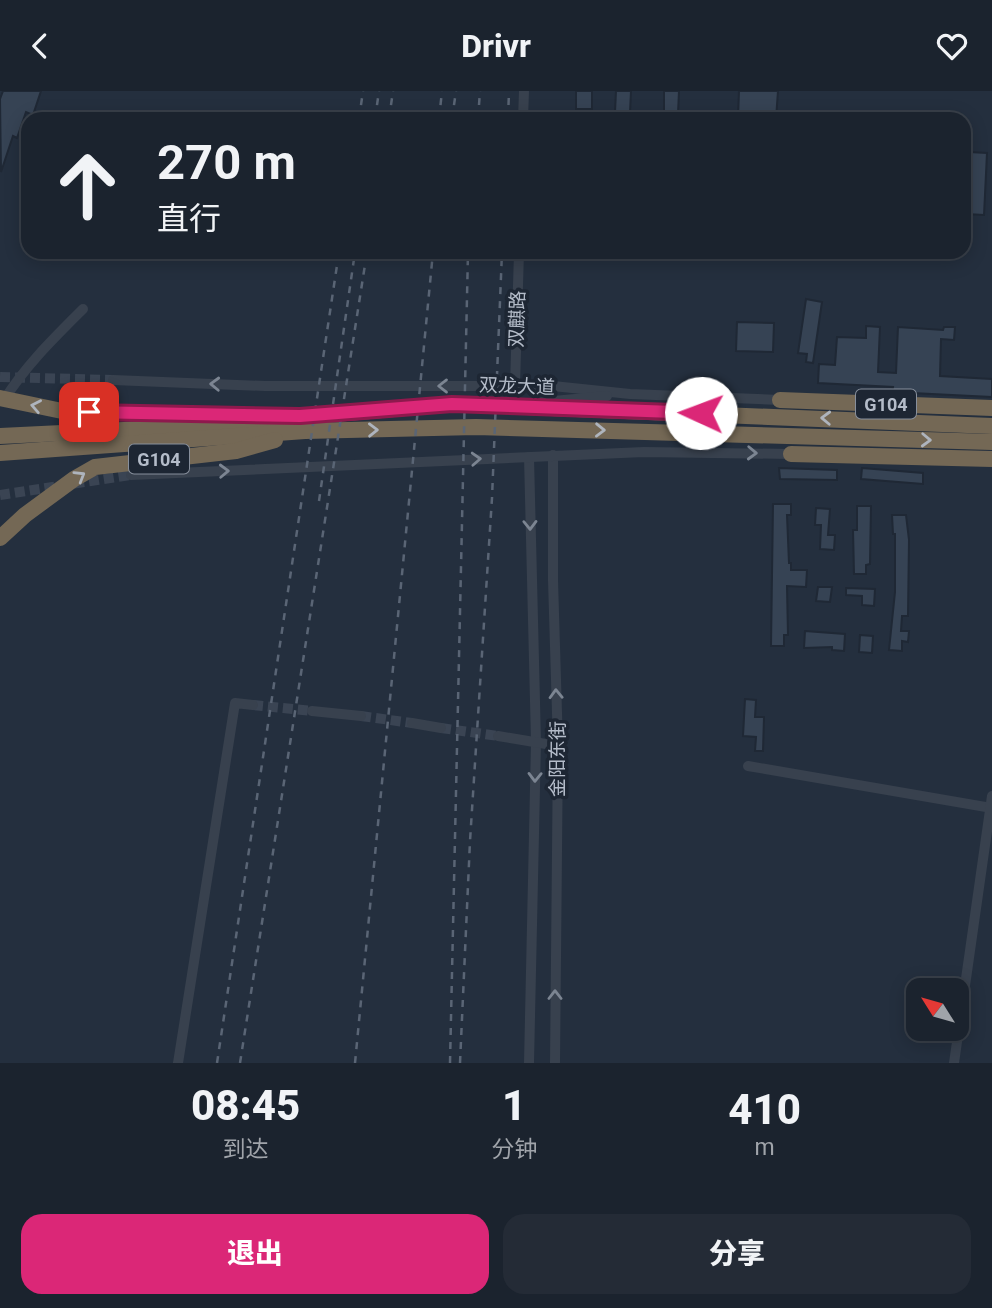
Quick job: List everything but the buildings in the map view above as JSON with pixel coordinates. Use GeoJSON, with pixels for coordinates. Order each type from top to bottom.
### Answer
{"type":"FeatureCollection","features":[{"type":"Feature","properties":{"kind":"highway","name":"G104"},"geometry":{"type":"LineString","coordinates":[[2,399],[62,411],[302,423]]}},
{"type":"Feature","properties":{"kind":"highway","name":"G104"},"geometry":{"type":"LineString","coordinates":[[780,400],[992,408]]}},
{"type":"Feature","properties":{"kind":"highway","name":"双龙大道"},"geometry":{"type":"LineString","coordinates":[[0,453],[302,423],[452,404],[967,433],[992,442]]}},
{"type":"Feature","properties":{"kind":"highway","name":"G104"},"geometry":{"type":"LineString","coordinates":[[1,538],[24,515],[95,467],[236,451],[302,423]]}},
{"type":"Feature","properties":{"kind":"highway","name":"双龙大道"},"geometry":{"type":"LineString","coordinates":[[0,436],[302,423],[967,433],[992,426]]}},
{"type":"Feature","properties":{"kind":"highway"},"geometry":{"type":"LineString","coordinates":[[791,454],[992,459]]}},
{"type":"Feature","properties":{"kind":"street"},"geometry":{"type":"LineString","coordinates":[[523,112],[524,91]]}},
{"type":"Feature","properties":{"kind":"street","name":"双麒路"},"geometry":{"type":"LineString","coordinates":[[515,386],[519,259]]}},
{"type":"Feature","properties":{"kind":"street"},"geometry":{"type":"LineString","coordinates":[[2,399],[36,356],[83,309]]}},
{"type":"Feature","properties":{"kind":"street"},"geometry":{"type":"LineString","coordinates":[[113,380],[265,386],[553,386],[630,394],[780,400]]}},
{"type":"Feature","properties":{"kind":"street"},"geometry":{"type":"LineString","coordinates":[[496,406],[630,394]]}},
{"type":"Feature","properties":{"kind":"street"},"geometry":{"type":"LineString","coordinates":[[131,475],[553,455],[657,452],[791,454]]}},
{"type":"Feature","properties":{"kind":"street","name":"金阳东街"},"geometry":{"type":"LineString","coordinates":[[553,455],[553,580],[558,746],[555,1063]]}},
{"type":"Feature","properties":{"kind":"street","name":"金阳东街"},"geometry":{"type":"LineString","coordinates":[[529,457],[536,742],[529,1063]]}},
{"type":"Feature","properties":{"kind":"street"},"geometry":{"type":"LineString","coordinates":[[178,1063],[234,703],[253,705]]}},
{"type":"Feature","properties":{"kind":"street"},"geometry":{"type":"LineString","coordinates":[[312,711],[361,716]]}},
{"type":"Feature","properties":{"kind":"street"},"geometry":{"type":"LineString","coordinates":[[412,723],[440,728]]}},
{"type":"Feature","properties":{"kind":"street"},"geometry":{"type":"LineString","coordinates":[[498,736],[558,746]]}},
{"type":"Feature","properties":{"kind":"street"},"geometry":{"type":"LineString","coordinates":[[748,766],[992,804],[954,1063]]}},
{"type":"Feature","properties":{"kind":"tunnel"},"geometry":{"type":"LineString","coordinates":[[0,377],[113,380]]}},
{"type":"Feature","properties":{"kind":"tunnel"},"geometry":{"type":"LineString","coordinates":[[0,495],[131,475]]}},
{"type":"Feature","properties":{"kind":"tunnel"},"geometry":{"type":"LineString","coordinates":[[253,705],[312,711]]}},
{"type":"Feature","properties":{"kind":"tunnel"},"geometry":{"type":"LineString","coordinates":[[361,716],[412,723]]}},
{"type":"Feature","properties":{"kind":"tunnel"},"geometry":{"type":"LineString","coordinates":[[441,728],[498,736]]}},
{"type":"Feature","properties":{"kind":"railway"},"geometry":{"type":"LineString","coordinates":[[360,112],[363,91]]}},
{"type":"Feature","properties":{"kind":"railway"},"geometry":{"type":"LineString","coordinates":[[376,112],[379,91]]}},
{"type":"Feature","properties":{"kind":"railway"},"geometry":{"type":"LineString","coordinates":[[390,112],[393,91]]}},
{"type":"Feature","properties":{"kind":"railway"},"geometry":{"type":"LineString","coordinates":[[440,112],[442,91]]}},
{"type":"Feature","properties":{"kind":"railway"},"geometry":{"type":"LineString","coordinates":[[453,112],[456,91]]}},
{"type":"Feature","properties":{"kind":"railway"},"geometry":{"type":"LineString","coordinates":[[478,112],[480,91]]}},
{"type":"Feature","properties":{"kind":"railway"},"geometry":{"type":"LineString","coordinates":[[508,112],[509,91]]}},
{"type":"Feature","properties":{"kind":"railway"},"geometry":{"type":"LineString","coordinates":[[217,1063],[338,259]]}},
{"type":"Feature","properties":{"kind":"railway"},"geometry":{"type":"LineString","coordinates":[[319,501],[354,259]]}},
{"type":"Feature","properties":{"kind":"railway"},"geometry":{"type":"LineString","coordinates":[[240,1063],[366,259]]}},
{"type":"Feature","properties":{"kind":"railway"},"geometry":{"type":"LineString","coordinates":[[355,1063],[432,259]]}},
{"type":"Feature","properties":{"kind":"railway"},"geometry":{"type":"LineString","coordinates":[[450,1063],[468,259]]}},
{"type":"Feature","properties":{"kind":"railway"},"geometry":{"type":"LineString","coordinates":[[460,1063],[470,841],[492,498],[502,259]]}},
{"type":"Feature","properties":{"kind":"route"},"geometry":{"type":"LineString","coordinates":[[89,412],[300,416],[452,404],[701,413]]}}]}
